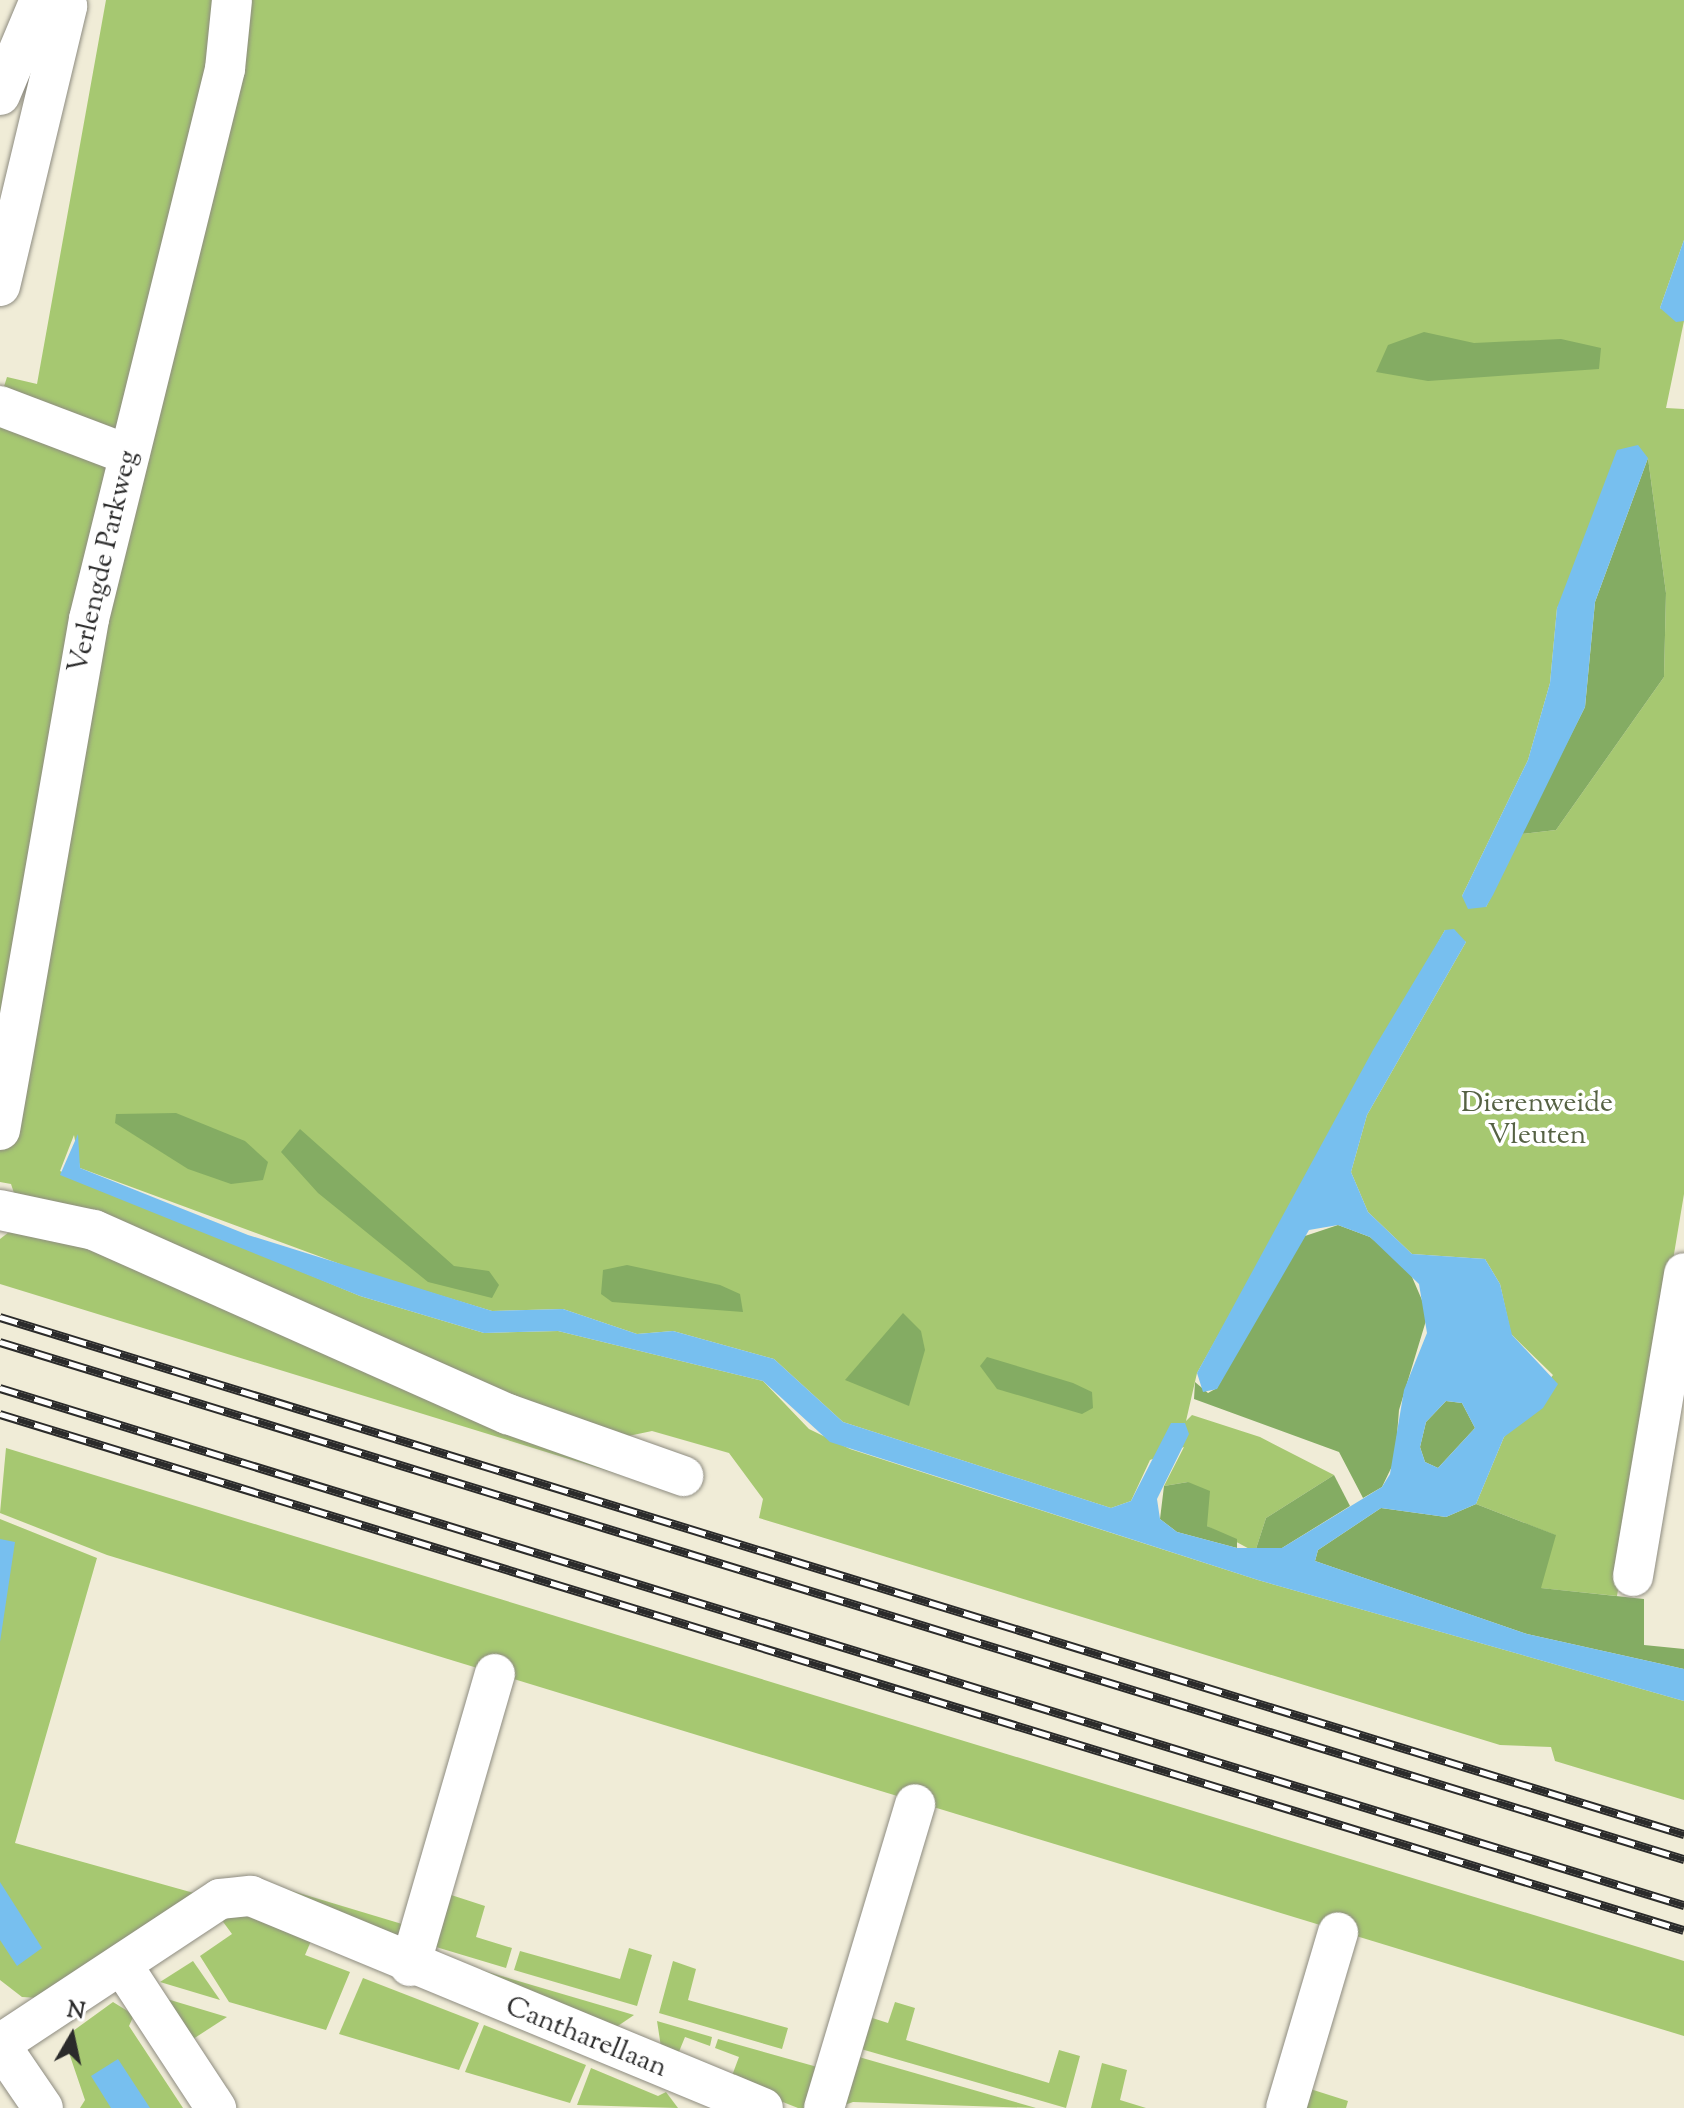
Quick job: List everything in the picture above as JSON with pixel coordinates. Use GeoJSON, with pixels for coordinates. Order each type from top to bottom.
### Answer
{"type":"FeatureCollection","features":[{"type":"Feature","properties":{"kind":"street"},"geometry":{"type":"LineString","coordinates":[[0,95],[41,0],[67,6],[0,286]]}},
{"type":"Feature","properties":{"kind":"street","name":"Verlengde Parkweg"},"geometry":{"type":"LineString","coordinates":[[0,1130],[67,730],[129,455],[225,69],[232,0]]}},
{"type":"Feature","properties":{"kind":"street"},"geometry":{"type":"LineString","coordinates":[[0,406],[129,455]]}},
{"type":"Feature","properties":{"kind":"street"},"geometry":{"type":"LineString","coordinates":[[0,1210],[94,1230],[508,1414],[683,1476]]}},
{"type":"Feature","properties":{"kind":"street"},"geometry":{"type":"LineString","coordinates":[[1633,1576],[1684,1273]]}},
{"type":"Feature","properties":{"kind":"street"},"geometry":{"type":"LineString","coordinates":[[410,1966],[495,1674]]}},
{"type":"Feature","properties":{"kind":"street"},"geometry":{"type":"LineString","coordinates":[[824,2108],[915,1804]]}},
{"type":"Feature","properties":{"kind":"street","name":"Cantharellaan"},"geometry":{"type":"LineString","coordinates":[[0,2044],[124,1968],[220,1899],[251,1896],[410,1966],[763,2108]]}},
{"type":"Feature","properties":{"kind":"street"},"geometry":{"type":"LineString","coordinates":[[1286,2108],[1338,1933]]}},
{"type":"Feature","properties":{"kind":"street"},"geometry":{"type":"LineString","coordinates":[[124,1968],[216,2108]]}},
{"type":"Feature","properties":{"kind":"street"},"geometry":{"type":"LineString","coordinates":[[0,2044],[43,2108]]}},
{"type":"Feature","properties":{"kind":"green space","name":"Dierenweide Vleuten"},"geometry":{"type":"Polygon","coordinates":[[[106,0],[1684,0],[1684,240],[1660,308],[1684,321],[1666,408],[1684,409],[1684,1194],[1617,1596],[1540,1588],[1555,1535],[1476,1504],[1504,1437],[1553,1375],[1511,1334],[1500,1284],[1485,1259],[1412,1254],[1368,1212],[1351,1172],[1367,1115],[1466,942],[1445,930],[1197,1373],[1186,1421],[1192,1415],[1260,1437],[1334,1475],[1266,1518],[1255,1552],[1207,1526],[1188,1482],[1164,1486],[1184,1447],[1150,1460],[1131,1501],[1111,1508],[843,1422],[774,1359],[673,1331],[637,1334],[563,1309],[492,1311],[359,1271],[80,1168],[74,1135],[60,1171],[360,1296],[484,1333],[558,1331],[763,1381],[809,1429],[850,1449],[1258,1580],[1684,1701],[1684,1800],[1555,1761],[1551,1747],[1500,1745],[759,1518],[763,1499],[729,1453],[652,1431],[600,1442],[15,1196],[11,1184],[0,1182],[0,399],[7,377],[37,384],[106,0]],[[1648,458],[1557,608],[1550,683],[1528,760],[1462,896],[1486,907],[1521,834],[1556,830],[1664,677],[1666,593],[1648,458]]]}},
{"type":"Feature","properties":{"kind":"green space"},"geometry":{"type":"Polygon","coordinates":[[[1424,332],[1474,343],[1561,339],[1601,348],[1599,369],[1428,381],[1376,372],[1388,345],[1424,332]]]}},
{"type":"Feature","properties":{"kind":"green space"},"geometry":{"type":"Polygon","coordinates":[[[1648,458],[1666,593],[1664,677],[1556,830],[1521,834],[1585,707],[1595,602],[1648,458]]]}},
{"type":"Feature","properties":{"kind":"green space"},"geometry":{"type":"Polygon","coordinates":[[[176,1113],[245,1141],[268,1162],[263,1180],[231,1184],[188,1169],[115,1123],[116,1114],[176,1113]]]}},
{"type":"Feature","properties":{"kind":"green space"},"geometry":{"type":"Polygon","coordinates":[[[300,1129],[454,1266],[489,1271],[499,1285],[492,1298],[428,1282],[318,1193],[281,1152],[300,1129]]]}},
{"type":"Feature","properties":{"kind":"green space"},"geometry":{"type":"Polygon","coordinates":[[[22,1222],[647,1483],[0,1284],[0,1239],[22,1222]]]}},
{"type":"Feature","properties":{"kind":"green space"},"geometry":{"type":"Polygon","coordinates":[[[1338,1225],[1370,1237],[1409,1270],[1428,1314],[1399,1410],[1395,1460],[1382,1487],[1363,1498],[1339,1452],[1194,1399],[1195,1382],[1208,1393],[1217,1388],[1299,1238],[1338,1225]]]}},
{"type":"Feature","properties":{"kind":"green space"},"geometry":{"type":"Polygon","coordinates":[[[627,1265],[720,1285],[740,1294],[743,1312],[612,1302],[601,1294],[603,1270],[627,1265]]]}},
{"type":"Feature","properties":{"kind":"green space"},"geometry":{"type":"Polygon","coordinates":[[[903,1313],[921,1331],[925,1350],[909,1406],[845,1380],[903,1313]]]}},
{"type":"Feature","properties":{"kind":"green space"},"geometry":{"type":"Polygon","coordinates":[[[987,1357],[1073,1383],[1092,1392],[1093,1408],[1082,1414],[997,1389],[980,1366],[987,1357]]]}},
{"type":"Feature","properties":{"kind":"green space"},"geometry":{"type":"Polygon","coordinates":[[[1446,1401],[1462,1403],[1475,1428],[1438,1468],[1425,1462],[1420,1447],[1426,1422],[1446,1401]]]}},
{"type":"Feature","properties":{"kind":"green space"},"geometry":{"type":"Polygon","coordinates":[[[6,1448],[1684,1961],[1684,2036],[107,1555],[0,1513],[6,1448]]]}},
{"type":"Feature","properties":{"kind":"green space"},"geometry":{"type":"Polygon","coordinates":[[[1334,1475],[1350,1506],[1282,1548],[1255,1552],[1266,1518],[1334,1475]]]}},
{"type":"Feature","properties":{"kind":"green space"},"geometry":{"type":"Polygon","coordinates":[[[1188,1482],[1210,1491],[1207,1526],[1237,1539],[1237,1548],[1177,1532],[1160,1519],[1164,1486],[1188,1482]]]}},
{"type":"Feature","properties":{"kind":"green space"},"geometry":{"type":"Polygon","coordinates":[[[1476,1504],[1556,1535],[1541,1588],[1644,1599],[1644,1645],[1684,1649],[1684,1669],[1527,1634],[1315,1561],[1318,1550],[1381,1508],[1446,1517],[1476,1504]]]}},
{"type":"Feature","properties":{"kind":"green space"},"geometry":{"type":"Polygon","coordinates":[[[0,1519],[97,1558],[15,1843],[201,1895],[38,1998],[22,1997],[0,1980],[0,1519]]]}},
{"type":"Feature","properties":{"kind":"green space"},"geometry":{"type":"Polygon","coordinates":[[[249,1878],[412,1927],[406,1951],[249,1878]]]}},
{"type":"Feature","properties":{"kind":"green space"},"geometry":{"type":"Polygon","coordinates":[[[442,1892],[485,1906],[476,1937],[512,1948],[506,1968],[426,1944],[442,1892]]]}},
{"type":"Feature","properties":{"kind":"green space"},"geometry":{"type":"Polygon","coordinates":[[[246,1916],[311,1941],[305,1955],[350,1972],[326,2030],[229,2002],[200,1956],[232,1934],[221,1919],[246,1916]]]}},
{"type":"Feature","properties":{"kind":"green space"},"geometry":{"type":"Polygon","coordinates":[[[629,1948],[652,1955],[637,2006],[514,1970],[520,1951],[620,1979],[629,1948]]]}},
{"type":"Feature","properties":{"kind":"green space"},"geometry":{"type":"Polygon","coordinates":[[[423,1953],[634,2015],[612,2030],[423,1953]]]}},
{"type":"Feature","properties":{"kind":"green space"},"geometry":{"type":"Polygon","coordinates":[[[193,1961],[220,2000],[160,1982],[193,1961]]]}},
{"type":"Feature","properties":{"kind":"green space"},"geometry":{"type":"Polygon","coordinates":[[[673,1961],[696,1969],[688,2000],[788,2028],[782,2049],[659,2013],[673,1961]]]}},
{"type":"Feature","properties":{"kind":"green space"},"geometry":{"type":"Polygon","coordinates":[[[363,1978],[479,2023],[459,2070],[339,2034],[363,1978]]]}},
{"type":"Feature","properties":{"kind":"green space"},"geometry":{"type":"Polygon","coordinates":[[[147,1993],[227,2017],[190,2041],[147,1993]]]}},
{"type":"Feature","properties":{"kind":"green space"},"geometry":{"type":"Polygon","coordinates":[[[113,2002],[134,2015],[129,2026],[183,2108],[80,2108],[85,2100],[67,2047],[73,2031],[113,2002]]]}},
{"type":"Feature","properties":{"kind":"green space"},"geometry":{"type":"Polygon","coordinates":[[[895,2002],[915,2008],[906,2040],[1049,2083],[1059,2050],[1080,2056],[1066,2108],[854,2047],[863,2015],[888,2023],[895,2002]]]}},
{"type":"Feature","properties":{"kind":"green space"},"geometry":{"type":"Polygon","coordinates":[[[657,2021],[712,2037],[710,2046],[685,2037],[676,2059],[661,2047],[657,2021]]]}},
{"type":"Feature","properties":{"kind":"green space"},"geometry":{"type":"Polygon","coordinates":[[[484,2025],[586,2065],[570,2103],[465,2072],[484,2025]]]}},
{"type":"Feature","properties":{"kind":"green space"},"geometry":{"type":"Polygon","coordinates":[[[718,2039],[828,2070],[818,2108],[798,2108],[730,2081],[739,2057],[715,2048],[718,2039]]]}},
{"type":"Feature","properties":{"kind":"green space"},"geometry":{"type":"Polygon","coordinates":[[[852,2055],[1036,2108],[853,2102],[836,2108],[852,2055]]]}},
{"type":"Feature","properties":{"kind":"green space"},"geometry":{"type":"Polygon","coordinates":[[[1102,2063],[1127,2070],[1120,2100],[1146,2108],[1091,2108],[1102,2063]]]}},
{"type":"Feature","properties":{"kind":"green space"},"geometry":{"type":"Polygon","coordinates":[[[591,2068],[658,2096],[666,2092],[678,2108],[577,2105],[591,2068]]]}},
{"type":"Feature","properties":{"kind":"green space"},"geometry":{"type":"Polygon","coordinates":[[[1304,2087],[1348,2101],[1346,2108],[1298,2108],[1304,2087]]]}},
{"type":"Feature","properties":{"kind":"water"},"geometry":{"type":"Polygon","coordinates":[[[1684,240],[1684,321],[1676,322],[1660,308],[1684,240]]]}},
{"type":"Feature","properties":{"kind":"water"},"geometry":{"type":"Polygon","coordinates":[[[1638,445],[1648,458],[1595,602],[1585,707],[1493,895],[1486,907],[1468,909],[1462,896],[1528,760],[1550,683],[1557,608],[1617,450],[1638,445]]]}},
{"type":"Feature","properties":{"kind":"water"},"geometry":{"type":"Polygon","coordinates":[[[1454,929],[1466,942],[1367,1115],[1351,1172],[1368,1212],[1412,1254],[1485,1259],[1500,1284],[1512,1335],[1558,1384],[1543,1408],[1504,1437],[1476,1504],[1446,1517],[1381,1508],[1318,1550],[1315,1561],[1527,1634],[1684,1669],[1684,1701],[1258,1580],[830,1442],[763,1381],[558,1331],[484,1333],[360,1296],[60,1175],[78,1134],[80,1168],[248,1235],[492,1311],[563,1309],[637,1334],[673,1331],[774,1359],[843,1422],[1111,1508],[1131,1501],[1171,1423],[1185,1423],[1189,1434],[1157,1499],[1160,1519],[1177,1532],[1237,1548],[1282,1548],[1382,1487],[1390,1474],[1404,1390],[1427,1333],[1419,1284],[1370,1237],[1338,1225],[1309,1230],[1217,1389],[1203,1392],[1197,1373],[1373,1050],[1445,930],[1454,929]],[[1446,1401],[1426,1422],[1420,1447],[1425,1462],[1438,1468],[1475,1428],[1462,1403],[1446,1401]]]}},
{"type":"Feature","properties":{"kind":"water"},"geometry":{"type":"Polygon","coordinates":[[[0,1539],[15,1542],[0,1642],[0,1539]]]}},
{"type":"Feature","properties":{"kind":"water"},"geometry":{"type":"Polygon","coordinates":[[[0,1882],[42,1948],[17,1966],[0,1940],[0,1882]]]}},
{"type":"Feature","properties":{"kind":"water"},"geometry":{"type":"Polygon","coordinates":[[[118,2059],[150,2108],[111,2108],[91,2076],[118,2059]]]}},
{"type":"Feature","properties":{"kind":"railway"},"geometry":{"type":"LineString","coordinates":[[0,1317],[1684,1834]]}},
{"type":"Feature","properties":{"kind":"railway"},"geometry":{"type":"LineString","coordinates":[[0,1342],[1684,1859]]}},
{"type":"Feature","properties":{"kind":"railway"},"geometry":{"type":"LineString","coordinates":[[0,1388],[1684,1905]]}},
{"type":"Feature","properties":{"kind":"railway"},"geometry":{"type":"LineString","coordinates":[[0,1414],[1684,1930]]}}]}
